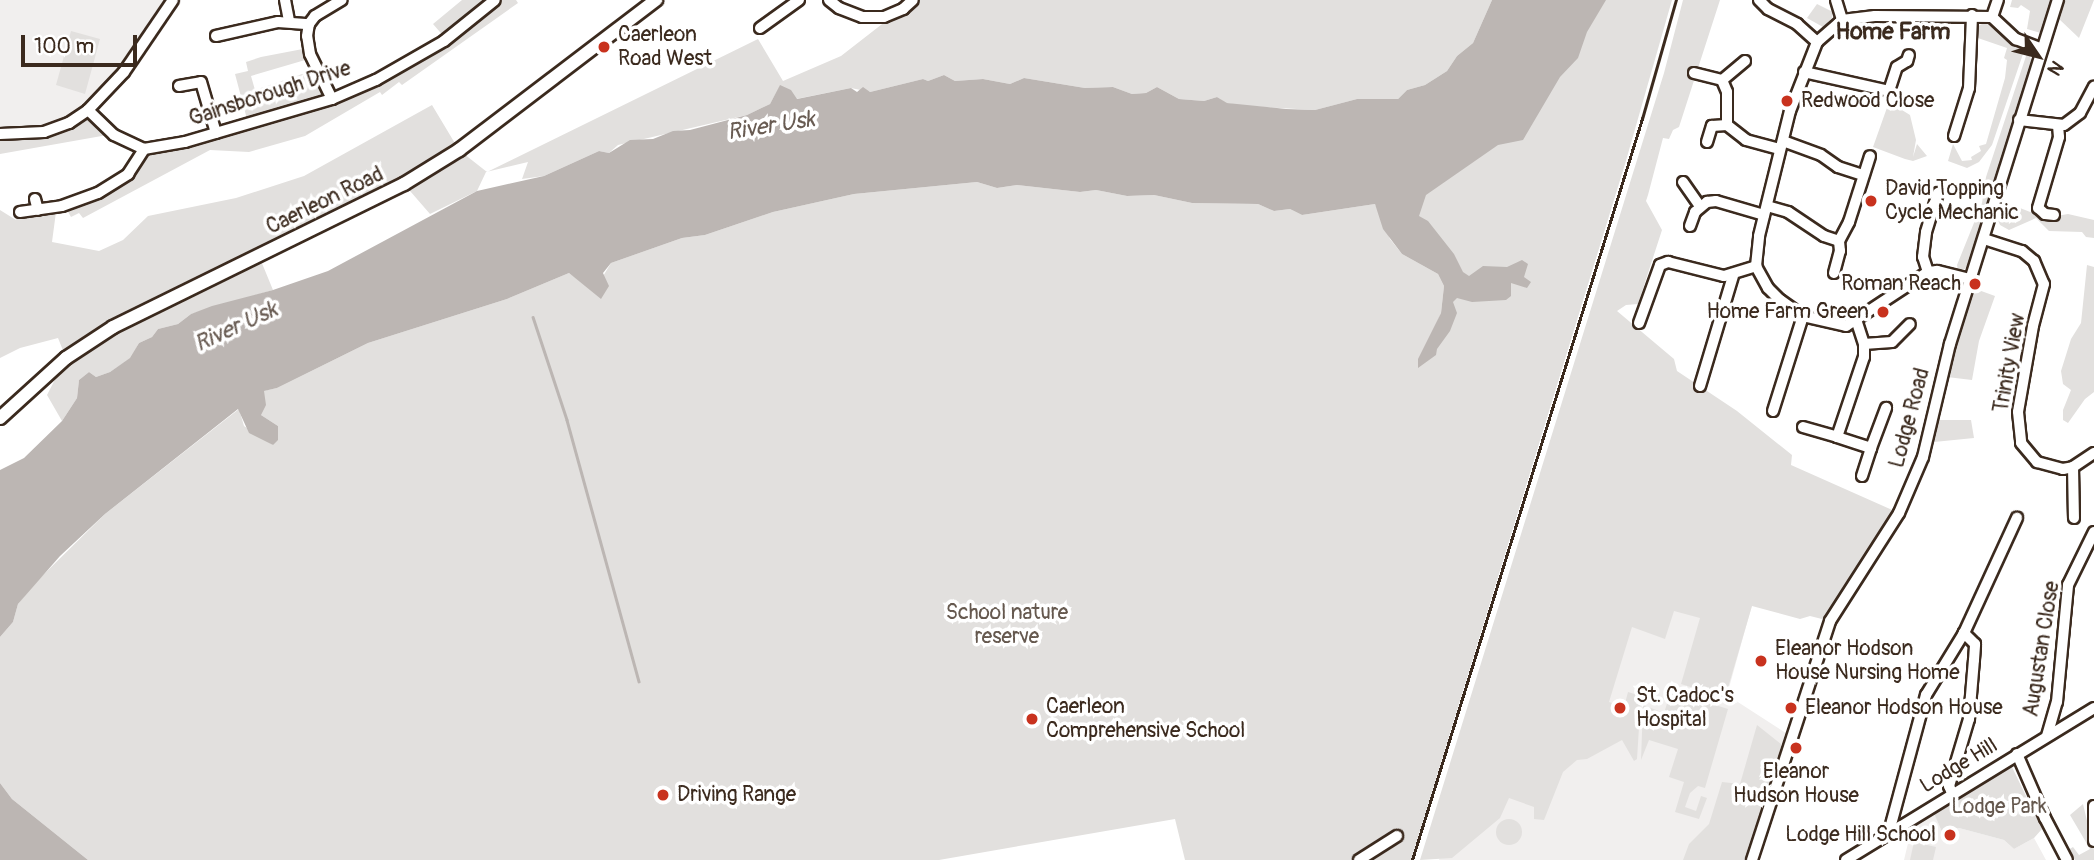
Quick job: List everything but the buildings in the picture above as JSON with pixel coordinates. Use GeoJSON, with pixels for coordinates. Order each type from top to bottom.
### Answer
{"type":"FeatureCollection","features":[{"type":"Feature","properties":{"kind":"main road","name":"Caerleon Road"},"geometry":{"type":"LineString","coordinates":[[0,418],[66,358],[111,329],[404,184],[459,150],[656,0]]}},
{"type":"Feature","properties":{"kind":"street"},"geometry":{"type":"LineString","coordinates":[[0,134],[44,132],[68,123],[89,110],[124,72],[173,0]]}},
{"type":"Feature","properties":{"kind":"street"},"geometry":{"type":"LineString","coordinates":[[285,0],[289,21]]}},
{"type":"Feature","properties":{"kind":"street"},"geometry":{"type":"LineString","coordinates":[[216,36],[289,21],[309,24],[342,0]]}},
{"type":"Feature","properties":{"kind":"street","name":"Gainsborough Drive"},"geometry":{"type":"LineString","coordinates":[[144,149],[216,133],[332,99],[376,80],[425,53],[495,0]]}},
{"type":"Feature","properties":{"kind":"street"},"geometry":{"type":"LineString","coordinates":[[760,28],[799,0]]}},
{"type":"Feature","properties":{"kind":"street"},"geometry":{"type":"LineString","coordinates":[[830,0],[839,8],[862,17],[884,17],[903,9],[914,0]]}},
{"type":"Feature","properties":{"kind":"street"},"geometry":{"type":"LineString","coordinates":[[1759,0],[1768,9],[1797,24],[1818,42]]}},
{"type":"Feature","properties":{"kind":"street"},"geometry":{"type":"LineString","coordinates":[[1836,0],[1842,20]]}},
{"type":"Feature","properties":{"kind":"street"},"geometry":{"type":"LineString","coordinates":[[1992,17],[1998,0]]}},
{"type":"Feature","properties":{"kind":"street","name":"Lodge Road"},"geometry":{"type":"LineString","coordinates":[[1752,860],[1830,621],[1899,513],[1921,463],[1950,344],[2058,0]]}},
{"type":"Feature","properties":{"kind":"street"},"geometry":{"type":"LineString","coordinates":[[1954,136],[1969,88],[1972,15]]}},
{"type":"Feature","properties":{"kind":"street"},"geometry":{"type":"LineString","coordinates":[[1970,279],[1937,271],[1928,272],[1846,326],[1803,316],[1768,289],[1756,266],[1781,145],[1804,72],[1818,42],[1842,20],[1857,16],[1992,17],[2016,39],[2042,49]]}},
{"type":"Feature","properties":{"kind":"street"},"geometry":{"type":"LineString","coordinates":[[309,24],[307,45],[332,99]]}},
{"type":"Feature","properties":{"kind":"street"},"geometry":{"type":"LineString","coordinates":[[1804,72],[1889,91],[1897,67],[1907,61],[1909,55]]}},
{"type":"Feature","properties":{"kind":"street"},"geometry":{"type":"LineString","coordinates":[[1722,80],[1745,61]]}},
{"type":"Feature","properties":{"kind":"street"},"geometry":{"type":"LineString","coordinates":[[1694,73],[1722,80]]}},
{"type":"Feature","properties":{"kind":"street"},"geometry":{"type":"LineString","coordinates":[[1722,80],[1727,92],[1727,125]]}},
{"type":"Feature","properties":{"kind":"street"},"geometry":{"type":"LineString","coordinates":[[179,86],[201,82],[216,133]]}},
{"type":"Feature","properties":{"kind":"street"},"geometry":{"type":"LineString","coordinates":[[2019,120],[2058,126],[2071,122],[2080,113],[2094,87]]}},
{"type":"Feature","properties":{"kind":"street"},"geometry":{"type":"LineString","coordinates":[[19,212],[36,204],[62,206],[116,183],[136,167],[144,149],[114,135],[89,110]]}},
{"type":"Feature","properties":{"kind":"street"},"geometry":{"type":"LineString","coordinates":[[1707,142],[1712,126],[1727,125],[1746,140],[1821,155],[1838,167],[1863,175]]}},
{"type":"Feature","properties":{"kind":"street"},"geometry":{"type":"LineString","coordinates":[[2054,215],[2045,214],[2038,208],[2053,176],[2058,126]]}},
{"type":"Feature","properties":{"kind":"street"},"geometry":{"type":"LineString","coordinates":[[1834,273],[1840,251],[1839,241],[1845,234],[1870,156]]}},
{"type":"Feature","properties":{"kind":"street"},"geometry":{"type":"LineString","coordinates":[[1683,182],[1700,206]]}},
{"type":"Feature","properties":{"kind":"street"},"geometry":{"type":"LineString","coordinates":[[1928,272],[1923,257],[1926,232],[1938,193]]}},
{"type":"Feature","properties":{"kind":"street"},"geometry":{"type":"LineString","coordinates":[[1690,226],[1700,206],[1716,201],[1766,211],[1788,212],[1824,236],[1839,241]]}},
{"type":"Feature","properties":{"kind":"street","name":"Trinity View"},"geometry":{"type":"LineString","coordinates":[[1983,239],[2022,251],[2034,261],[2040,273],[2043,291],[2024,372],[2018,431],[2021,443],[2037,462],[2063,469],[2073,467]]}},
{"type":"Feature","properties":{"kind":"street"},"geometry":{"type":"LineString","coordinates":[[1639,323],[1660,265],[1668,262],[1733,276],[1756,266]]}},
{"type":"Feature","properties":{"kind":"street"},"geometry":{"type":"LineString","coordinates":[[1700,386],[1733,276]]}},
{"type":"Feature","properties":{"kind":"street"},"geometry":{"type":"LineString","coordinates":[[1773,411],[1803,316]]}},
{"type":"Feature","properties":{"kind":"street"},"geometry":{"type":"LineString","coordinates":[[1837,437],[1864,357],[1864,344],[1856,320]]}},
{"type":"Feature","properties":{"kind":"street"},"geometry":{"type":"LineString","coordinates":[[1864,344],[1892,342],[1910,324]]}},
{"type":"Feature","properties":{"kind":"street"},"geometry":{"type":"LineString","coordinates":[[1862,476],[1886,408]]}},
{"type":"Feature","properties":{"kind":"street"},"geometry":{"type":"LineString","coordinates":[[1803,427],[1871,448]]}},
{"type":"Feature","properties":{"kind":"street"},"geometry":{"type":"LineString","coordinates":[[2074,518],[2073,467],[2094,453]]}},
{"type":"Feature","properties":{"kind":"street"},"geometry":{"type":"LineString","coordinates":[[1889,832],[1926,695],[1964,633],[2017,519]]}},
{"type":"Feature","properties":{"kind":"street","name":"Augustan Close"},"geometry":{"type":"LineString","coordinates":[[2047,736],[2057,702],[2068,584],[2094,532]]}},
{"type":"Feature","properties":{"kind":"street"},"geometry":{"type":"LineString","coordinates":[[1952,793],[1950,786],[1969,719],[1975,660],[1975,643],[1964,633]]}},
{"type":"Feature","properties":{"kind":"street","name":"Lodge Hill"},"geometry":{"type":"LineString","coordinates":[[1846,860],[2094,708]]}},
{"type":"Feature","properties":{"kind":"street"},"geometry":{"type":"LineString","coordinates":[[2017,754],[2067,860]]}},
{"type":"Feature","properties":{"kind":"street"},"geometry":{"type":"LineString","coordinates":[[2094,806],[2094,841]]}},
{"type":"Feature","properties":{"kind":"street"},"geometry":{"type":"LineString","coordinates":[[1359,860],[1397,836]]}},
{"type":"Feature","properties":{"kind":"shaded area"},"geometry":{"type":"Polygon","coordinates":[[[0,0],[173,0],[111,89],[55,129],[0,134],[0,0]]]}},
{"type":"Feature","properties":{"kind":"shaded area","name":"St. Cadoc's Hospital"},"geometry":{"type":"Polygon","coordinates":[[[1764,562],[1727,695],[1792,737],[1752,860],[1439,860],[1518,624],[1764,562]]]}},
{"type":"Feature","properties":{"kind":"shaded area","name":"Lodge Hill School"},"geometry":{"type":"Polygon","coordinates":[[[1935,815],[1942,832],[1959,828],[2004,840],[2014,849],[2034,838],[2046,860],[1904,860],[1909,839],[1917,833],[1912,825],[1935,815]]]}},
{"type":"Feature","properties":{"kind":"green space"},"geometry":{"type":"Polygon","coordinates":[[[462,0],[516,0],[518,3],[402,85],[399,82],[382,95],[380,92],[305,136],[249,152],[210,150],[83,218],[79,213],[71,217],[67,210],[56,212],[52,242],[99,251],[123,240],[148,216],[236,198],[304,176],[432,105],[459,150],[487,172],[477,191],[430,214],[404,184],[259,256],[273,290],[191,314],[178,324],[158,329],[152,337],[139,343],[131,358],[110,372],[96,377],[89,372],[79,380],[77,398],[62,421],[47,395],[66,358],[58,338],[20,348],[0,358],[0,210],[16,220],[20,212],[48,209],[116,183],[144,149],[248,123],[235,74],[248,71],[246,62],[308,48],[312,58],[251,76],[255,90],[317,69],[332,98],[446,39],[433,24],[462,0]]]}},
{"type":"Feature","properties":{"kind":"green space"},"geometry":{"type":"Polygon","coordinates":[[[913,0],[1492,0],[1473,43],[1457,56],[1447,71],[1425,85],[1407,90],[1398,99],[1357,99],[1315,110],[1246,106],[1226,103],[1217,97],[1204,101],[1179,99],[1157,87],[1146,93],[1132,94],[1113,87],[1085,88],[1024,78],[1010,84],[983,79],[955,81],[944,75],[928,81],[923,79],[870,92],[851,88],[796,99],[780,86],[770,104],[747,115],[618,145],[609,153],[599,151],[544,176],[522,179],[528,162],[488,172],[758,39],[783,81],[841,56],[913,0]]]}},
{"type":"Feature","properties":{"kind":"green space","name":"School nature reserve"},"geometry":{"type":"Polygon","coordinates":[[[1572,0],[1672,0],[1625,164],[1411,860],[1185,860],[1175,819],[939,860],[88,860],[12,799],[0,783],[0,637],[13,622],[18,604],[34,584],[105,514],[239,409],[244,426],[273,445],[278,426],[261,415],[263,391],[277,388],[368,343],[507,299],[569,273],[594,291],[611,263],[682,238],[705,235],[773,212],[854,194],[977,182],[997,188],[1017,185],[1080,192],[1096,190],[1127,196],[1154,195],[1192,203],[1258,204],[1274,211],[1290,209],[1302,215],[1375,204],[1390,239],[1402,254],[1438,274],[1444,286],[1441,313],[1432,334],[1433,342],[1451,287],[1395,215],[1572,0]]]}},
{"type":"Feature","properties":{"kind":"green space"},"geometry":{"type":"Polygon","coordinates":[[[1683,0],[1720,0],[1679,127],[1673,130],[1669,139],[1663,138],[1646,201],[1662,230],[1638,304],[1626,305],[1617,311],[1674,359],[1677,371],[1737,411],[1792,455],[1791,465],[1899,513],[1830,621],[1810,616],[1800,619],[1752,606],[1725,698],[1681,684],[1700,618],[1674,611],[1665,639],[1632,627],[1609,702],[1624,707],[1628,692],[1641,696],[1637,759],[1634,761],[1622,740],[1587,759],[1577,760],[1563,772],[1544,820],[1534,819],[1534,807],[1509,798],[1500,818],[1452,858],[1420,860],[1664,73],[1683,0]]]}},
{"type":"Feature","properties":{"kind":"green space"},"geometry":{"type":"Polygon","coordinates":[[[2012,0],[2052,0],[2041,33],[2027,29],[2030,11],[2021,5],[2018,8],[2010,7],[2012,0]]]}},
{"type":"Feature","properties":{"kind":"green space"},"geometry":{"type":"Polygon","coordinates":[[[2063,0],[2094,0],[2079,38],[2058,18],[2063,0]]]}},
{"type":"Feature","properties":{"kind":"green space"},"geometry":{"type":"Polygon","coordinates":[[[1817,4],[1833,12],[1832,18],[1823,27],[1807,18],[1817,4]]]}},
{"type":"Feature","properties":{"kind":"green space"},"geometry":{"type":"Polygon","coordinates":[[[1986,22],[2024,51],[1992,145],[1979,162],[1967,168],[1948,161],[1953,144],[1962,161],[1972,160],[1971,157],[1981,151],[1979,146],[1986,144],[2005,78],[2007,60],[2004,58],[2007,48],[1975,37],[1978,26],[1986,22]]]}},
{"type":"Feature","properties":{"kind":"green space"},"geometry":{"type":"Polygon","coordinates":[[[71,31],[100,39],[85,94],[56,85],[71,31]]]}},
{"type":"Feature","properties":{"kind":"green space"},"geometry":{"type":"Polygon","coordinates":[[[2028,50],[2032,63],[1972,257],[1965,269],[1958,270],[1957,265],[1982,203],[1986,177],[2028,50]]]}},
{"type":"Feature","properties":{"kind":"green space"},"geometry":{"type":"Polygon","coordinates":[[[1889,102],[1910,115],[1916,140],[1913,157],[1917,144],[1927,156],[1913,161],[1873,147],[1889,102]]]}},
{"type":"Feature","properties":{"kind":"green space"},"geometry":{"type":"Polygon","coordinates":[[[88,110],[113,134],[0,154],[0,134],[27,135],[88,110]]]}},
{"type":"Feature","properties":{"kind":"green space"},"geometry":{"type":"Polygon","coordinates":[[[2020,208],[2045,218],[2068,214],[2094,220],[2094,238],[2086,237],[2082,232],[2049,231],[2036,218],[2009,230],[2000,225],[2000,216],[2020,208]]]}},
{"type":"Feature","properties":{"kind":"green space"},"geometry":{"type":"Polygon","coordinates":[[[2087,265],[2094,267],[2094,392],[2085,399],[2068,423],[2063,420],[2063,410],[2071,390],[2063,384],[2061,371],[2071,339],[2081,323],[2087,265]]]}},
{"type":"Feature","properties":{"kind":"green space"},"geometry":{"type":"Polygon","coordinates":[[[1973,288],[1995,296],[1979,341],[1972,380],[1947,377],[1973,288]]]}},
{"type":"Feature","properties":{"kind":"green space"},"geometry":{"type":"Polygon","coordinates":[[[1939,420],[1971,420],[1974,438],[1934,442],[1939,420]]]}},
{"type":"Feature","properties":{"kind":"green space"},"geometry":{"type":"Polygon","coordinates":[[[1671,691],[1728,709],[1705,788],[1698,786],[1690,793],[1685,807],[1696,811],[1701,796],[1707,798],[1699,819],[1675,812],[1684,782],[1669,777],[1678,749],[1649,740],[1641,760],[1643,705],[1664,713],[1671,691]]]}},
{"type":"Feature","properties":{"kind":"green space"},"geometry":{"type":"Polygon","coordinates":[[[1757,725],[1781,744],[1781,753],[1745,860],[1683,860],[1689,844],[1709,824],[1722,782],[1740,784],[1757,725]]]}},
{"type":"Feature","properties":{"kind":"green space","name":"Lodge Park"},"geometry":{"type":"Polygon","coordinates":[[[2012,767],[2042,829],[2034,838],[2014,849],[2004,840],[1959,828],[1942,832],[1933,811],[2012,767]]]}},
{"type":"Feature","properties":{"kind":"green space"},"geometry":{"type":"Polygon","coordinates":[[[2083,804],[2094,860],[2075,860],[2068,850],[2073,847],[2079,855],[2090,849],[2070,815],[2083,804]]]}},
{"type":"Feature","properties":{"kind":"green space"},"geometry":{"type":"Polygon","coordinates":[[[1509,819],[1518,823],[1522,832],[1518,841],[1509,845],[1500,841],[1496,832],[1500,823],[1509,819]]]}},
{"type":"Feature","properties":{"kind":"green space"},"geometry":{"type":"Polygon","coordinates":[[[1914,842],[1936,847],[1933,860],[1910,860],[1914,842]]]}},
{"type":"Feature","properties":{"kind":"water","name":"River Usk"},"geometry":{"type":"Polygon","coordinates":[[[1492,0],[1606,0],[1587,32],[1578,58],[1560,77],[1523,140],[1498,145],[1426,195],[1419,216],[1428,221],[1454,254],[1463,272],[1469,276],[1483,266],[1507,267],[1522,260],[1528,264],[1524,277],[1531,282],[1527,288],[1511,283],[1511,296],[1506,300],[1472,302],[1457,298],[1453,302],[1457,313],[1450,331],[1437,349],[1436,355],[1418,368],[1418,359],[1441,313],[1444,286],[1438,274],[1402,254],[1383,229],[1375,204],[1302,215],[1290,209],[1274,211],[1258,204],[1192,203],[1154,195],[1127,196],[1096,190],[1080,192],[1017,185],[997,188],[977,182],[854,194],[773,212],[705,235],[682,238],[611,263],[603,273],[609,286],[601,299],[569,273],[507,299],[368,343],[277,388],[264,391],[266,405],[261,415],[278,426],[278,440],[273,445],[249,433],[238,409],[105,514],[60,556],[18,604],[13,622],[0,637],[0,470],[24,458],[62,421],[77,398],[79,380],[89,372],[96,377],[110,372],[130,358],[139,343],[152,337],[158,329],[178,324],[191,314],[212,306],[273,290],[328,271],[477,191],[544,176],[599,151],[609,153],[630,140],[653,139],[673,131],[690,130],[747,115],[770,104],[780,85],[791,90],[797,99],[851,88],[857,92],[863,87],[870,92],[923,79],[928,81],[944,75],[955,81],[983,79],[1010,84],[1024,78],[1085,88],[1113,87],[1132,94],[1146,93],[1157,87],[1179,99],[1204,101],[1217,97],[1227,103],[1286,109],[1315,110],[1357,99],[1398,99],[1407,90],[1425,85],[1447,71],[1457,56],[1473,43],[1492,0]]]}},
{"type":"Feature","properties":{"kind":"water"},"geometry":{"type":"Polygon","coordinates":[[[0,783],[12,799],[88,860],[0,860],[0,783]]]}},
{"type":"Feature","properties":{"kind":"waterway"},"geometry":{"type":"LineString","coordinates":[[533,317],[567,420],[639,681]]}},
{"type":"Feature","properties":{"kind":"railway"},"geometry":{"type":"LineString","coordinates":[[1412,860],[1642,119],[1676,0]]}},
{"type":"Feature","properties":{"kind":"place","name":"Caerleon Road West"},"geometry":{"type":"Point","coordinates":[604,47]}},
{"type":"Feature","properties":{"kind":"place","name":"Redwood Close"},"geometry":{"type":"Point","coordinates":[1787,101]}},
{"type":"Feature","properties":{"kind":"place","name":"David Topping Cycle Mechanic"},"geometry":{"type":"Point","coordinates":[1871,201]}},
{"type":"Feature","properties":{"kind":"place","name":"Roman Reach"},"geometry":{"type":"Point","coordinates":[1975,284]}},
{"type":"Feature","properties":{"kind":"place","name":"Home Farm Green"},"geometry":{"type":"Point","coordinates":[1883,312]}},
{"type":"Feature","properties":{"kind":"place","name":"Eleanor Hodson House Nursing Home"},"geometry":{"type":"Point","coordinates":[1761,661]}},
{"type":"Feature","properties":{"kind":"place","name":"St. Cadoc's Hospital"},"geometry":{"type":"Point","coordinates":[1620,708]}},
{"type":"Feature","properties":{"kind":"place","name":"Eleanor Hodson House"},"geometry":{"type":"Point","coordinates":[1791,708]}},
{"type":"Feature","properties":{"kind":"place","name":"Caerleon Comprehensive School"},"geometry":{"type":"Point","coordinates":[1032,719]}},
{"type":"Feature","properties":{"kind":"place","name":"Eleanor Hudson House"},"geometry":{"type":"Point","coordinates":[1796,748]}},
{"type":"Feature","properties":{"kind":"place","name":"Driving Range"},"geometry":{"type":"Point","coordinates":[663,795]}},
{"type":"Feature","properties":{"kind":"place","name":"Lodge Hill School"},"geometry":{"type":"Point","coordinates":[1950,835]}},
{"type":"Feature","properties":{"kind":"district","name":"Home Farm"},"geometry":{"type":"Point","coordinates":[1893,32]}}]}
